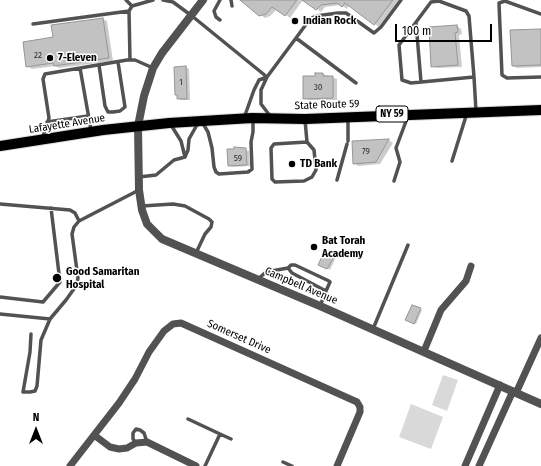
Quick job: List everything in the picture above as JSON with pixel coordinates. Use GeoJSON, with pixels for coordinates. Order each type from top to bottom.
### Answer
{"type":"FeatureCollection","features":[{"type":"Feature","properties":{"kind":"main road","name":"State Route 59"},"geometry":{"type":"LineString","coordinates":[[138,126],[200,121],[272,118],[305,119],[348,116],[541,110]]}},
{"type":"Feature","properties":{"kind":"main road","name":"Lafayette Avenue"},"geometry":{"type":"LineString","coordinates":[[0,146],[138,126]]}},
{"type":"Feature","properties":{"kind":"street","name":"Campbell Avenue"},"geometry":{"type":"LineString","coordinates":[[203,0],[162,53],[153,68],[144,96],[138,126],[138,177],[141,206],[147,224],[162,239],[424,351],[541,404]]}},
{"type":"Feature","properties":{"kind":"street"},"geometry":{"type":"LineString","coordinates":[[424,351],[441,310],[466,281],[471,266]]}},
{"type":"Feature","properties":{"kind":"street","name":"Somerset Drive"},"geometry":{"type":"LineString","coordinates":[[70,466],[135,379],[149,352],[164,331],[173,324],[181,323],[357,402],[360,407],[360,412],[337,466]]}},
{"type":"Feature","properties":{"kind":"street"},"geometry":{"type":"LineString","coordinates":[[479,466],[541,338]]}},
{"type":"Feature","properties":{"kind":"street"},"geometry":{"type":"LineString","coordinates":[[465,466],[500,385]]}},
{"type":"Feature","properties":{"kind":"street"},"geometry":{"type":"LineString","coordinates":[[94,435],[110,447],[119,449],[127,448],[136,443],[147,442],[196,466]]}},
{"type":"Feature","properties":{"kind":"lane"},"geometry":{"type":"LineString","coordinates":[[126,0],[132,6]]}},
{"type":"Feature","properties":{"kind":"lane"},"geometry":{"type":"LineString","coordinates":[[130,60],[129,11],[132,6],[153,0]]}},
{"type":"Feature","properties":{"kind":"lane"},"geometry":{"type":"LineString","coordinates":[[163,0],[173,2],[192,16],[267,77]]}},
{"type":"Feature","properties":{"kind":"lane"},"geometry":{"type":"LineString","coordinates":[[220,0],[214,11],[216,18],[220,20]]}},
{"type":"Feature","properties":{"kind":"lane"},"geometry":{"type":"LineString","coordinates":[[232,0],[232,6]]}},
{"type":"Feature","properties":{"kind":"lane"},"geometry":{"type":"LineString","coordinates":[[272,118],[263,108],[260,100],[261,90],[267,77],[310,19],[316,16],[346,13],[374,33],[381,27],[401,0]]}},
{"type":"Feature","properties":{"kind":"lane"},"geometry":{"type":"LineString","coordinates":[[452,161],[472,112],[474,77],[469,16],[466,11],[435,1],[431,2],[399,44],[398,48],[402,80],[405,83],[474,77]]}},
{"type":"Feature","properties":{"kind":"lane"},"geometry":{"type":"LineString","coordinates":[[541,14],[504,1],[499,3],[502,75],[507,78],[541,77]]}},
{"type":"Feature","properties":{"kind":"lane"},"geometry":{"type":"LineString","coordinates":[[33,24],[129,11]]}},
{"type":"Feature","properties":{"kind":"lane"},"geometry":{"type":"LineString","coordinates":[[416,22],[421,82]]}},
{"type":"Feature","properties":{"kind":"lane"},"geometry":{"type":"LineString","coordinates":[[296,38],[356,83]]}},
{"type":"Feature","properties":{"kind":"lane"},"geometry":{"type":"LineString","coordinates":[[42,140],[48,118],[43,78],[45,74],[130,60],[135,60],[153,68]]}},
{"type":"Feature","properties":{"kind":"lane"},"geometry":{"type":"LineString","coordinates":[[99,65],[105,106],[108,112],[113,112],[125,107],[118,62]]}},
{"type":"Feature","properties":{"kind":"lane"},"geometry":{"type":"LineString","coordinates":[[80,68],[91,132]]}},
{"type":"Feature","properties":{"kind":"lane"},"geometry":{"type":"LineString","coordinates":[[185,157],[188,150],[189,139],[200,121],[208,132],[216,172],[219,174],[248,172],[252,169],[251,142],[253,132],[248,119],[254,90],[260,80],[267,77]]}},
{"type":"Feature","properties":{"kind":"lane"},"geometry":{"type":"LineString","coordinates":[[394,181],[400,162],[396,148],[410,114]]}},
{"type":"Feature","properties":{"kind":"lane"},"geometry":{"type":"LineString","coordinates":[[47,122],[88,116]]}},
{"type":"Feature","properties":{"kind":"lane"},"geometry":{"type":"LineString","coordinates":[[337,180],[348,142],[348,116]]}},
{"type":"Feature","properties":{"kind":"lane"},"geometry":{"type":"LineString","coordinates":[[305,119],[307,142],[314,150],[316,170],[312,177],[304,181],[275,182],[272,179],[271,148],[274,144],[307,142]]}},
{"type":"Feature","properties":{"kind":"lane"},"geometry":{"type":"LineString","coordinates":[[169,123],[180,140],[185,157]]}},
{"type":"Feature","properties":{"kind":"lane"},"geometry":{"type":"LineString","coordinates":[[138,177],[156,175],[174,160],[185,157]]}},
{"type":"Feature","properties":{"kind":"lane"},"geometry":{"type":"LineString","coordinates":[[31,334],[30,352],[23,392],[35,391],[37,386],[41,340],[50,319],[76,286],[78,278],[72,234],[79,221],[139,190]]}},
{"type":"Feature","properties":{"kind":"lane"},"geometry":{"type":"LineString","coordinates":[[0,204],[70,210],[75,213],[79,221]]}},
{"type":"Feature","properties":{"kind":"lane"},"geometry":{"type":"LineString","coordinates":[[141,206],[159,204],[186,206],[209,219],[212,222],[196,253]]}},
{"type":"Feature","properties":{"kind":"lane"},"geometry":{"type":"LineString","coordinates":[[0,297],[43,302],[60,282],[51,208]]}},
{"type":"Feature","properties":{"kind":"lane"},"geometry":{"type":"LineString","coordinates":[[373,329],[408,245]]}},
{"type":"Feature","properties":{"kind":"lane"},"geometry":{"type":"LineString","coordinates":[[258,279],[266,272],[288,268],[291,265],[295,265],[330,282],[320,306]]}},
{"type":"Feature","properties":{"kind":"lane"},"geometry":{"type":"LineString","coordinates":[[288,268],[292,273],[326,291]]}},
{"type":"Feature","properties":{"kind":"lane"},"geometry":{"type":"LineString","coordinates":[[0,314],[50,319]]}},
{"type":"Feature","properties":{"kind":"lane"},"geometry":{"type":"LineString","coordinates":[[188,419],[231,439]]}},
{"type":"Feature","properties":{"kind":"lane"},"geometry":{"type":"LineString","coordinates":[[136,443],[133,439],[133,433],[136,429],[144,433],[147,442]]}},
{"type":"Feature","properties":{"kind":"lane"},"geometry":{"type":"LineString","coordinates":[[205,466],[220,434]]}},
{"type":"Feature","properties":{"kind":"lane"},"geometry":{"type":"LineString","coordinates":[[283,462],[292,466]]}},
{"type":"Feature","properties":{"kind":"shaded area"},"geometry":{"type":"Polygon","coordinates":[[[443,375],[458,380],[447,411],[432,405],[443,375]]]}},
{"type":"Feature","properties":{"kind":"shaded area"},"geometry":{"type":"Polygon","coordinates":[[[411,404],[443,417],[431,449],[399,437],[411,404]]]}},
{"type":"Feature","properties":{"kind":"building"},"geometry":{"type":"Polygon","coordinates":[[[240,0],[297,0],[285,16],[272,7],[266,14],[259,16],[240,0]]]}},
{"type":"Feature","properties":{"kind":"building"},"geometry":{"type":"Polygon","coordinates":[[[302,0],[393,0],[374,25],[345,3],[342,7],[337,3],[321,5],[316,10],[302,0]]]}},
{"type":"Feature","properties":{"kind":"building"},"geometry":{"type":"Polygon","coordinates":[[[103,18],[109,58],[54,66],[53,63],[26,67],[23,42],[53,37],[51,25],[103,18]]]}},
{"type":"Feature","properties":{"kind":"building"},"geometry":{"type":"Polygon","coordinates":[[[457,25],[458,32],[455,33],[458,65],[431,67],[429,27],[457,25]]]}},
{"type":"Feature","properties":{"kind":"building"},"geometry":{"type":"Polygon","coordinates":[[[541,29],[541,65],[512,66],[510,30],[541,29]]]}},
{"type":"Feature","properties":{"kind":"building"},"geometry":{"type":"Polygon","coordinates":[[[186,66],[187,99],[177,99],[177,95],[175,95],[174,67],[186,66]]]}},
{"type":"Feature","properties":{"kind":"building"},"geometry":{"type":"Polygon","coordinates":[[[315,73],[323,73],[323,76],[333,76],[333,98],[303,99],[303,76],[315,76],[315,73]]]}},
{"type":"Feature","properties":{"kind":"building"},"geometry":{"type":"Polygon","coordinates":[[[389,139],[376,162],[353,164],[352,141],[389,139]]]}},
{"type":"Feature","properties":{"kind":"building"},"geometry":{"type":"Polygon","coordinates":[[[234,147],[246,148],[247,165],[228,166],[227,149],[234,149],[234,147]]]}},
{"type":"Feature","properties":{"kind":"building"},"geometry":{"type":"Polygon","coordinates":[[[325,250],[335,255],[327,269],[318,265],[325,250]]]}},
{"type":"Feature","properties":{"kind":"building"},"geometry":{"type":"Polygon","coordinates":[[[412,305],[421,308],[414,324],[405,320],[412,305]]]}},
{"type":"Feature","properties":{"kind":"place","name":"Indian Rock"},"geometry":{"type":"Point","coordinates":[295,21]}},
{"type":"Feature","properties":{"kind":"place","name":"7-Eleven"},"geometry":{"type":"Point","coordinates":[50,58]}},
{"type":"Feature","properties":{"kind":"place","name":"TD Bank"},"geometry":{"type":"Point","coordinates":[292,164]}},
{"type":"Feature","properties":{"kind":"place","name":"Bat Torah Academy"},"geometry":{"type":"Point","coordinates":[314,247]}},
{"type":"Feature","properties":{"kind":"place","name":"Good Samaritan Hospital"},"geometry":{"type":"Point","coordinates":[57,278]}}]}
